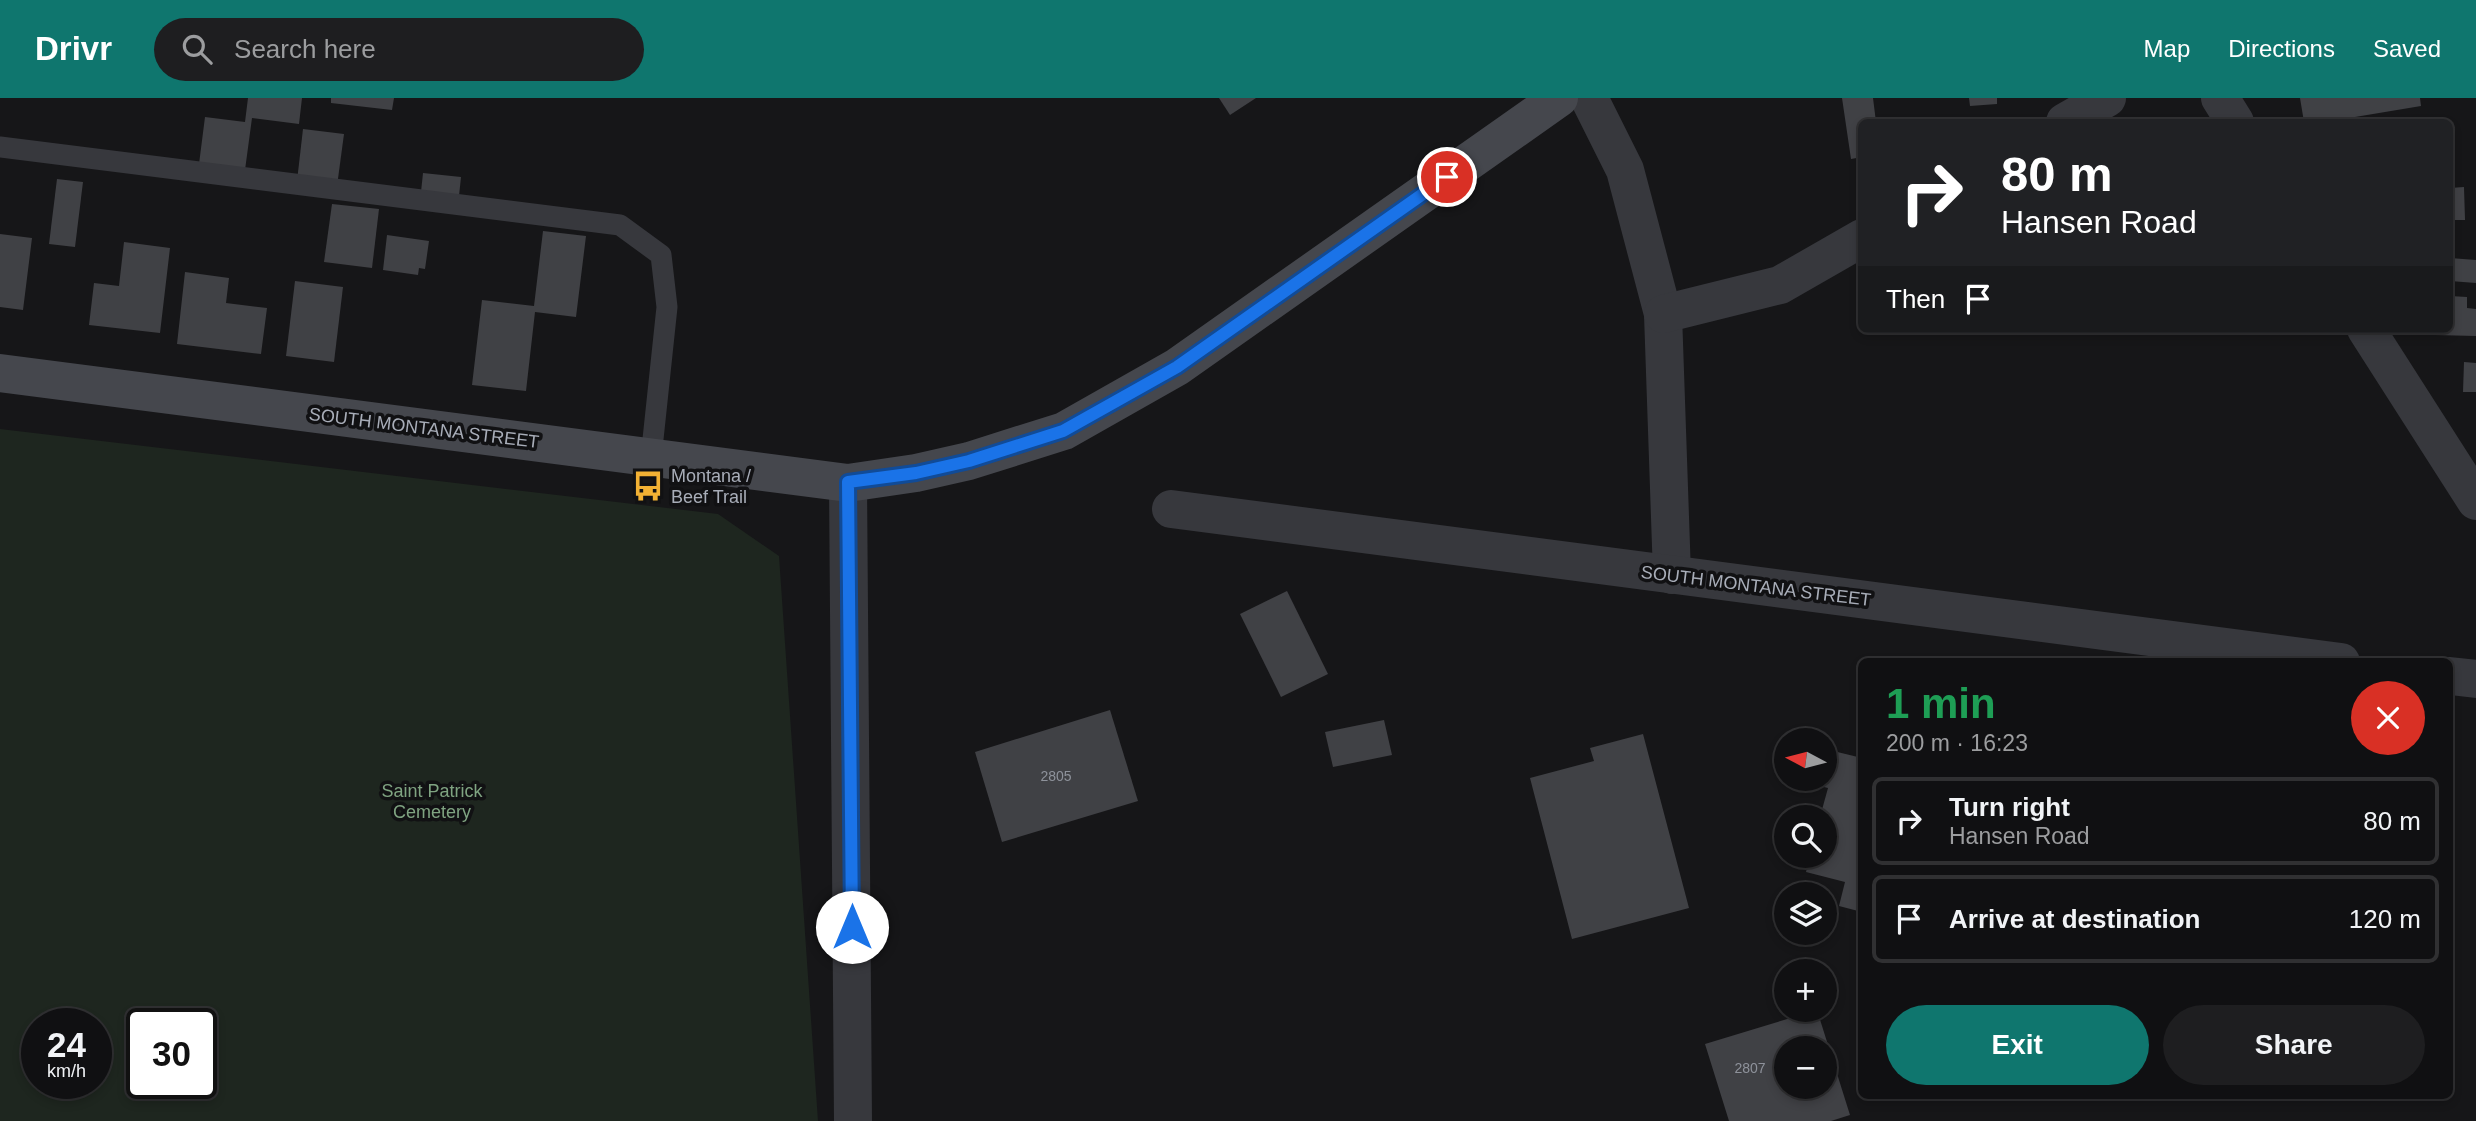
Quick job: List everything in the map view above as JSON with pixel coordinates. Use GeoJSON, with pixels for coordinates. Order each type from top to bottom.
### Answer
{"type":"FeatureCollection","features":[{"type":"Feature","properties":{"kind":"street","name":"SOUTH MONTANA STREET"},"geometry":{"type":"LineString","coordinates":[[0,373],[848,482],[916,473],[969,461],[1063,431],[1177,367],[1559,98]]}},
{"type":"Feature","properties":{"kind":"street"},"geometry":{"type":"LineString","coordinates":[[1589,98],[1625,170],[1663,314],[1672,575]]}},
{"type":"Feature","properties":{"kind":"street"},"geometry":{"type":"LineString","coordinates":[[2069,119],[2107,98]]}},
{"type":"Feature","properties":{"kind":"street"},"geometry":{"type":"LineString","coordinates":[[2220,98],[2233,119]]}},
{"type":"Feature","properties":{"kind":"street"},"geometry":{"type":"LineString","coordinates":[[1663,314],[1780,285],[1858,240]]}},
{"type":"Feature","properties":{"kind":"street"},"geometry":{"type":"LineString","coordinates":[[2370,333],[2476,501]]}},
{"type":"Feature","properties":{"kind":"street"},"geometry":{"type":"LineString","coordinates":[[848,482],[853,1121]]}},
{"type":"Feature","properties":{"kind":"street","name":"SOUTH MONTANA STREET"},"geometry":{"type":"LineString","coordinates":[[1171,509],[2310,658]]}},
{"type":"Feature","properties":{"kind":"street"},"geometry":{"type":"LineString","coordinates":[[2453,676],[2476,679]]}},
{"type":"Feature","properties":{"kind":"lane"},"geometry":{"type":"LineString","coordinates":[[0,146],[620,225],[661,255],[663,268],[667,307],[651,458]]}},
{"type":"Feature","properties":{"kind":"green space","name":"Saint Patrick Cemetery"},"geometry":{"type":"Polygon","coordinates":[[[0,429],[718,514],[779,556],[818,1121],[0,1121],[0,429]]]}},
{"type":"Feature","properties":{"kind":"building"},"geometry":{"type":"Polygon","coordinates":[[[248,98],[302,98],[299,124],[252,118],[245,170],[199,164],[205,117],[245,122],[248,98]]]}},
{"type":"Feature","properties":{"kind":"building"},"geometry":{"type":"Polygon","coordinates":[[[331,98],[394,98],[392,110],[331,103],[331,98]]]}},
{"type":"Feature","properties":{"kind":"building"},"geometry":{"type":"Polygon","coordinates":[[[1219,98],[1256,98],[1230,115],[1219,98]]]}},
{"type":"Feature","properties":{"kind":"building"},"geometry":{"type":"Polygon","coordinates":[[[1842,98],[1873,98],[1876,119],[1858,119],[1858,158],[1851,159],[1842,98]]]}},
{"type":"Feature","properties":{"kind":"building"},"geometry":{"type":"Polygon","coordinates":[[[1969,98],[1997,98],[1997,104],[1970,106],[1969,98]]]}},
{"type":"Feature","properties":{"kind":"building"},"geometry":{"type":"Polygon","coordinates":[[[2300,98],[2420,98],[2421,106],[2343,119],[2304,119],[2300,98]]]}},
{"type":"Feature","properties":{"kind":"building"},"geometry":{"type":"Polygon","coordinates":[[[303,129],[344,134],[337,186],[297,181],[303,129]]]}},
{"type":"Feature","properties":{"kind":"building"},"geometry":{"type":"Polygon","coordinates":[[[423,173],[461,177],[459,196],[421,192],[423,173]]]}},
{"type":"Feature","properties":{"kind":"building"},"geometry":{"type":"Polygon","coordinates":[[[57,179],[83,182],[75,247],[49,244],[57,179]]]}},
{"type":"Feature","properties":{"kind":"building"},"geometry":{"type":"Polygon","coordinates":[[[2464,187],[2465,220],[2453,220],[2453,188],[2464,187]]]}},
{"type":"Feature","properties":{"kind":"building"},"geometry":{"type":"Polygon","coordinates":[[[332,204],[379,209],[372,268],[324,262],[332,204]]]}},
{"type":"Feature","properties":{"kind":"building"},"geometry":{"type":"Polygon","coordinates":[[[543,231],[586,236],[576,317],[535,312],[526,391],[472,385],[482,300],[534,306],[543,231]]]}},
{"type":"Feature","properties":{"kind":"building"},"geometry":{"type":"Polygon","coordinates":[[[0,234],[32,238],[23,310],[0,307],[0,234]]]}},
{"type":"Feature","properties":{"kind":"building"},"geometry":{"type":"Polygon","coordinates":[[[387,235],[429,241],[425,269],[419,268],[418,275],[383,270],[387,235]]]}},
{"type":"Feature","properties":{"kind":"building"},"geometry":{"type":"Polygon","coordinates":[[[124,242],[170,248],[160,333],[89,325],[94,283],[119,286],[124,242]]]}},
{"type":"Feature","properties":{"kind":"building"},"geometry":{"type":"Polygon","coordinates":[[[2453,258],[2476,260],[2476,283],[2453,281],[2453,258]]]}},
{"type":"Feature","properties":{"kind":"building"},"geometry":{"type":"Polygon","coordinates":[[[185,272],[229,278],[226,303],[267,308],[261,354],[177,344],[185,272]]]}},
{"type":"Feature","properties":{"kind":"building"},"geometry":{"type":"Polygon","coordinates":[[[295,281],[343,287],[334,362],[286,356],[295,281]]]}},
{"type":"Feature","properties":{"kind":"building"},"geometry":{"type":"Polygon","coordinates":[[[2453,296],[2467,297],[2467,308],[2476,309],[2476,336],[2435,335],[2453,333],[2453,296]]]}},
{"type":"Feature","properties":{"kind":"building"},"geometry":{"type":"Polygon","coordinates":[[[2464,362],[2476,363],[2476,392],[2463,392],[2464,362]]]}},
{"type":"Feature","properties":{"kind":"building"},"geometry":{"type":"Polygon","coordinates":[[[1287,591],[1328,674],[1281,697],[1240,614],[1287,591]]]}},
{"type":"Feature","properties":{"kind":"building"},"geometry":{"type":"Polygon","coordinates":[[[1110,710],[1138,801],[1002,842],[975,752],[1110,710]]]}},
{"type":"Feature","properties":{"kind":"building"},"geometry":{"type":"Polygon","coordinates":[[[1384,720],[1392,755],[1333,767],[1325,732],[1384,720]]]}},
{"type":"Feature","properties":{"kind":"building"},"geometry":{"type":"Polygon","coordinates":[[[1643,734],[1689,908],[1572,939],[1530,778],[1594,761],[1590,748],[1643,734]]]}},
{"type":"Feature","properties":{"kind":"building"},"geometry":{"type":"Polygon","coordinates":[[[1838,752],[1858,757],[1858,911],[1839,906],[1845,882],[1806,872],[1807,868],[1837,868],[1837,805],[1823,805],[1827,791],[1838,791],[1838,752]]]}},
{"type":"Feature","properties":{"kind":"building"},"geometry":{"type":"Polygon","coordinates":[[[1777,1022],[1821,1022],[1825,1036],[1774,1036],[1774,1099],[1837,1099],[1837,1074],[1850,1115],[1831,1121],[1729,1121],[1705,1044],[1777,1022]]]}},
{"type":"Feature","properties":{"kind":"place","name":"Montana / Beef Trail"},"geometry":{"type":"Point","coordinates":[648,486]}},
{"type":"Feature","properties":{"kind":"route"},"geometry":{"type":"LineString","coordinates":[[852,927],[848,482],[916,473],[969,461],[1063,431],[1177,367],[1447,177]]}}]}
